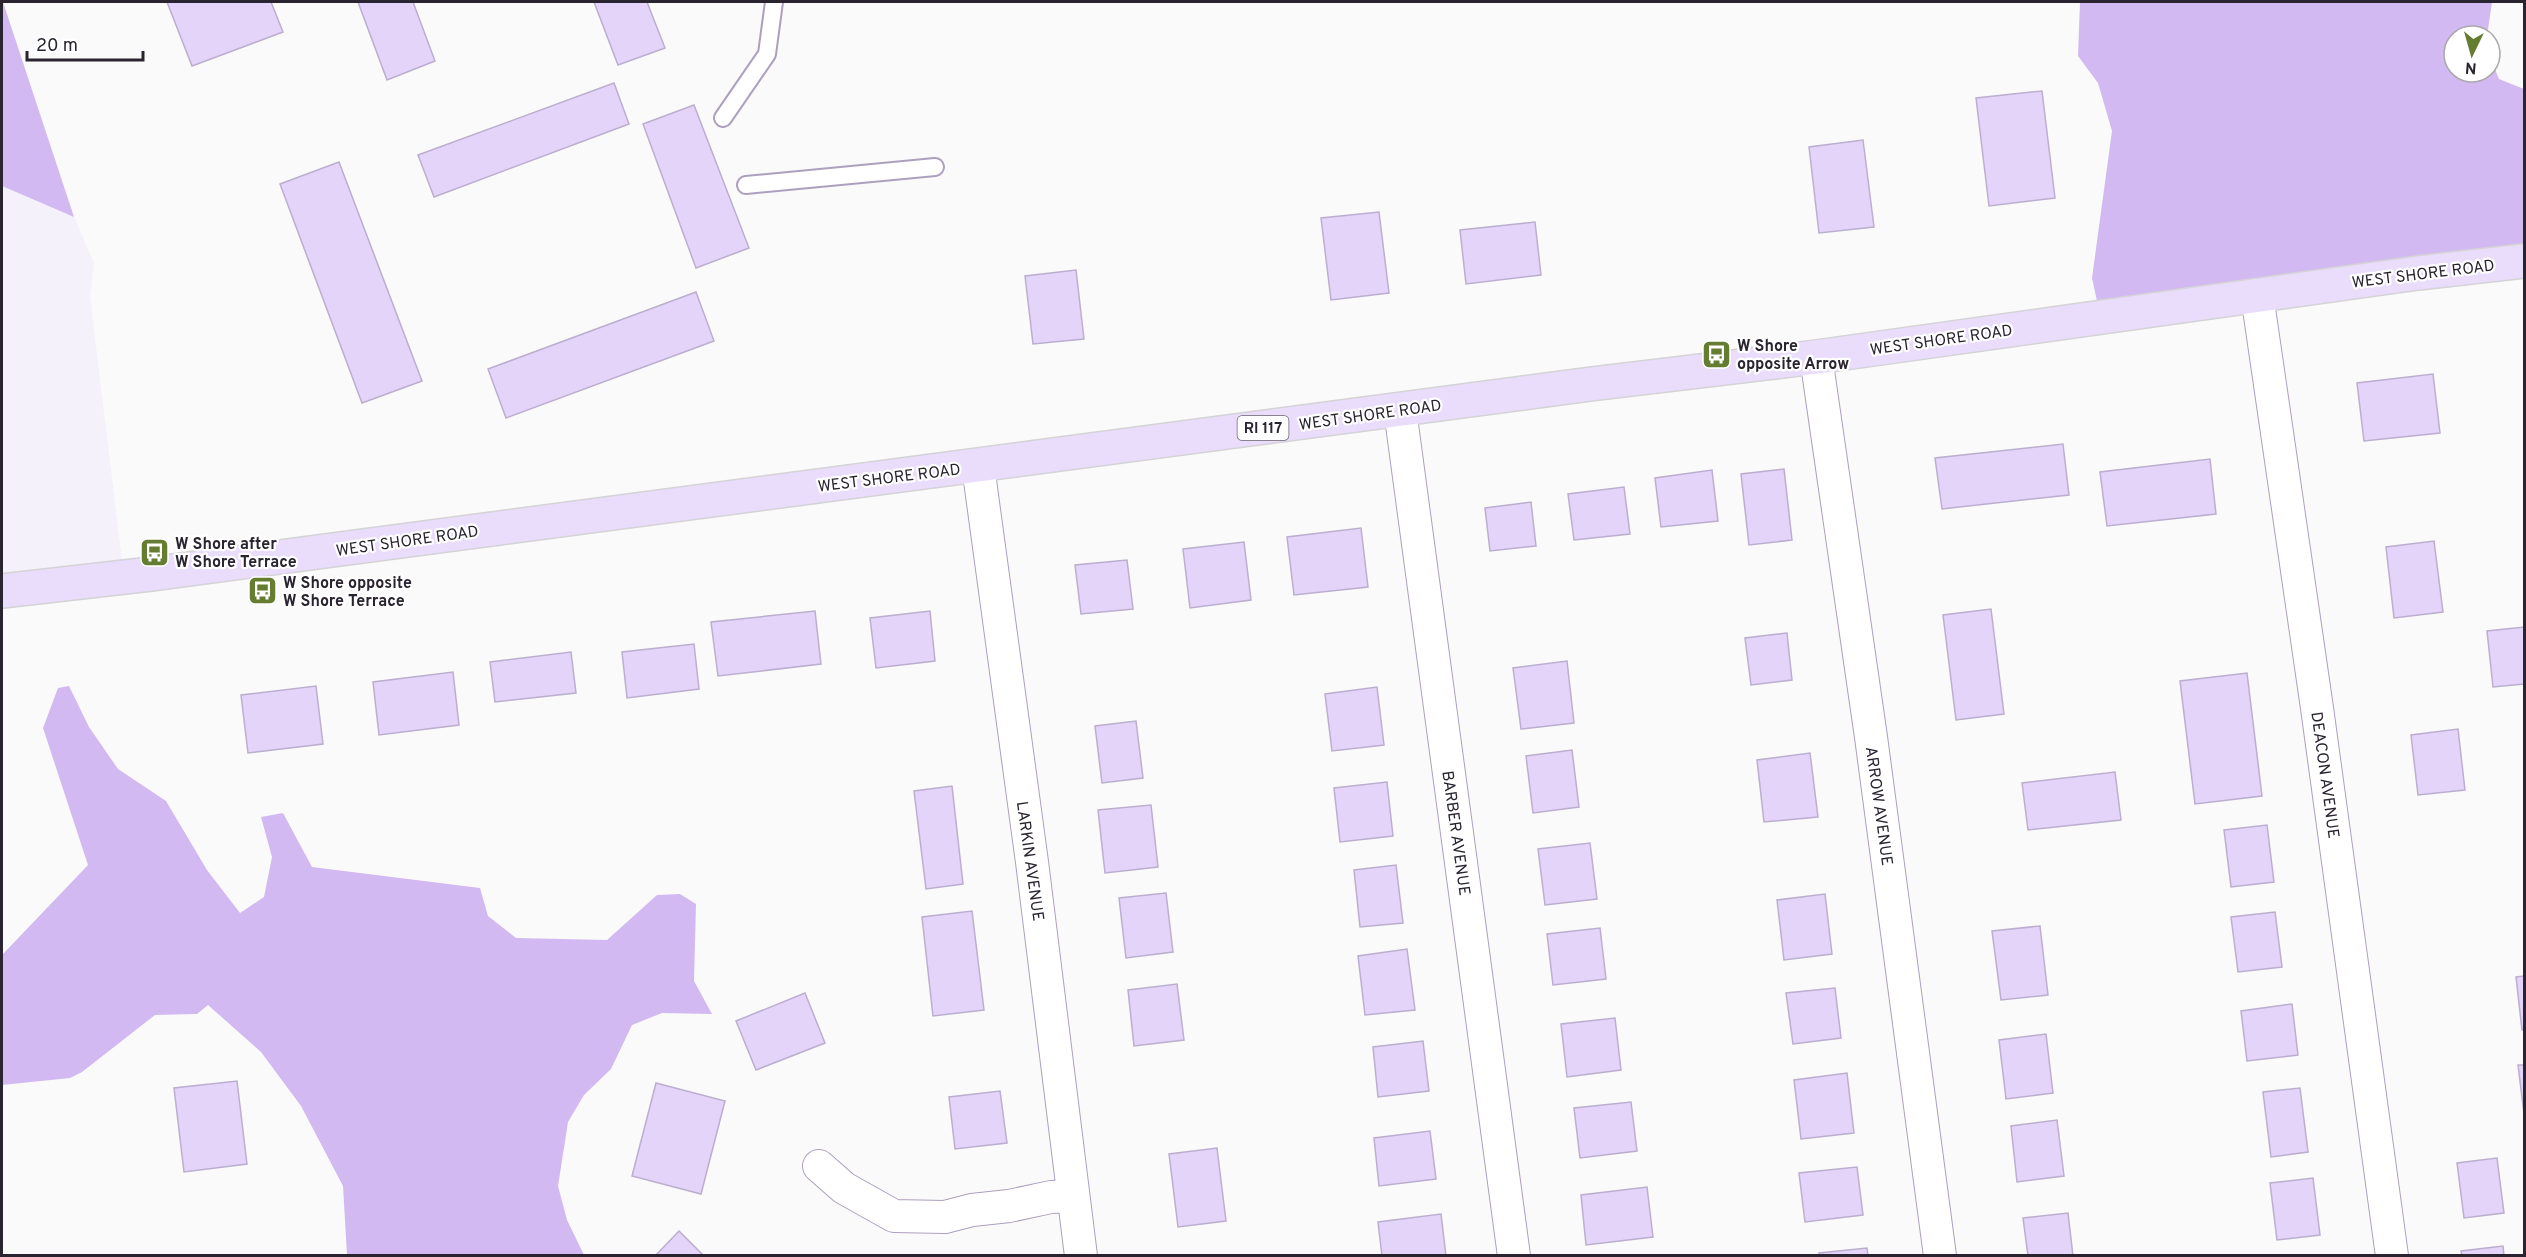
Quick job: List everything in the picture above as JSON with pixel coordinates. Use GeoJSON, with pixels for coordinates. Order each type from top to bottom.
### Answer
{"type":"FeatureCollection","features":[{"type":"Feature","properties":{"kind":"main road","name":"WEST SHORE ROAD"},"geometry":{"type":"LineString","coordinates":[[2,591],[151,574],[1591,384],[1816,357],[2257,295],[2524,261]]}},
{"type":"Feature","properties":{"kind":"street","name":"DEACON AVENUE"},"geometry":{"type":"LineString","coordinates":[[2257,295],[2317,708],[2392,1256]]}},
{"type":"Feature","properties":{"kind":"street","name":"ARROW AVENUE"},"geometry":{"type":"LineString","coordinates":[[1816,357],[1871,737],[1940,1256]]}},
{"type":"Feature","properties":{"kind":"street","name":"BARBER AVENUE"},"geometry":{"type":"LineString","coordinates":[[1400,410],[1514,1256]]}},
{"type":"Feature","properties":{"kind":"street","name":"LARKIN AVENUE"},"geometry":{"type":"LineString","coordinates":[[978,466],[1032,862],[1081,1256]]}},
{"type":"Feature","properties":{"kind":"street"},"geometry":{"type":"LineString","coordinates":[[819,1166],[844,1188],[894,1216],[945,1217],[972,1210],[1009,1206],[1051,1197],[1073,1196]]}},
{"type":"Feature","properties":{"kind":"lane"},"geometry":{"type":"LineString","coordinates":[[723,118],[767,54],[774,2]]}},
{"type":"Feature","properties":{"kind":"lane"},"geometry":{"type":"LineString","coordinates":[[746,185],[935,167]]}},
{"type":"Feature","properties":{"kind":"shaded area"},"geometry":{"type":"Polygon","coordinates":[[[3,2],[74,217],[2,186],[3,2]]]}},
{"type":"Feature","properties":{"kind":"shaded area"},"geometry":{"type":"Polygon","coordinates":[[[2080,2],[2492,2],[2489,24],[2442,24],[2442,84],[2502,84],[2502,80],[2524,89],[2524,263],[2100,315],[2092,278],[2112,131],[2098,83],[2078,56],[2080,2]]]}},
{"type":"Feature","properties":{"kind":"shaded area"},"geometry":{"type":"Polygon","coordinates":[[[2,186],[74,217],[94,263],[90,296],[124,577],[2,596],[2,186]]]}},
{"type":"Feature","properties":{"kind":"shaded area"},"geometry":{"type":"Polygon","coordinates":[[[69,686],[89,727],[118,769],[166,801],[207,870],[240,913],[264,897],[272,857],[261,817],[283,813],[312,867],[480,888],[488,916],[516,938],[607,940],[657,895],[680,894],[696,904],[694,981],[712,1014],[662,1013],[632,1025],[611,1069],[584,1095],[568,1122],[558,1186],[567,1220],[584,1255],[347,1255],[343,1186],[301,1106],[261,1052],[208,1005],[197,1014],[155,1015],[82,1072],[70,1078],[2,1085],[2,955],[88,865],[43,728],[58,688],[69,686]]]}},
{"type":"Feature","properties":{"kind":"building"},"geometry":{"type":"Polygon","coordinates":[[[167,2],[271,2],[283,32],[192,66],[167,2]]]}},
{"type":"Feature","properties":{"kind":"building"},"geometry":{"type":"Polygon","coordinates":[[[358,2],[413,2],[435,61],[387,80],[358,2]]]}},
{"type":"Feature","properties":{"kind":"building"},"geometry":{"type":"Polygon","coordinates":[[[594,2],[647,2],[665,48],[618,65],[594,2]]]}},
{"type":"Feature","properties":{"kind":"building"},"geometry":{"type":"Polygon","coordinates":[[[614,83],[629,124],[434,197],[418,155],[614,83]]]}},
{"type":"Feature","properties":{"kind":"building"},"geometry":{"type":"Polygon","coordinates":[[[2042,91],[2055,198],[1989,206],[1976,98],[2042,91]]]}},
{"type":"Feature","properties":{"kind":"building"},"geometry":{"type":"Polygon","coordinates":[[[694,105],[749,248],[696,268],[643,124],[694,105]]]}},
{"type":"Feature","properties":{"kind":"building"},"geometry":{"type":"Polygon","coordinates":[[[1863,140],[1874,227],[1819,233],[1809,147],[1863,140]]]}},
{"type":"Feature","properties":{"kind":"building"},"geometry":{"type":"Polygon","coordinates":[[[339,162],[422,381],[362,403],[280,184],[339,162]]]}},
{"type":"Feature","properties":{"kind":"building"},"geometry":{"type":"Polygon","coordinates":[[[1379,212],[1389,293],[1331,300],[1321,218],[1379,212]]]}},
{"type":"Feature","properties":{"kind":"building"},"geometry":{"type":"Polygon","coordinates":[[[1535,222],[1541,275],[1466,284],[1460,230],[1535,222]]]}},
{"type":"Feature","properties":{"kind":"building"},"geometry":{"type":"Polygon","coordinates":[[[1076,270],[1084,339],[1033,344],[1025,276],[1076,270]]]}},
{"type":"Feature","properties":{"kind":"building"},"geometry":{"type":"Polygon","coordinates":[[[696,292],[714,341],[506,418],[488,369],[696,292]]]}},
{"type":"Feature","properties":{"kind":"building"},"geometry":{"type":"Polygon","coordinates":[[[2433,374],[2440,433],[2364,441],[2357,383],[2433,374]]]}},
{"type":"Feature","properties":{"kind":"building"},"geometry":{"type":"Polygon","coordinates":[[[2063,444],[2069,495],[1942,509],[1935,458],[2063,444]]]}},
{"type":"Feature","properties":{"kind":"building"},"geometry":{"type":"Polygon","coordinates":[[[2210,459],[2216,514],[2107,526],[2100,472],[2210,459]]]}},
{"type":"Feature","properties":{"kind":"building"},"geometry":{"type":"Polygon","coordinates":[[[1784,469],[1792,540],[1749,545],[1741,474],[1784,469]]]}},
{"type":"Feature","properties":{"kind":"building"},"geometry":{"type":"Polygon","coordinates":[[[1712,470],[1718,521],[1661,527],[1655,478],[1712,470]]]}},
{"type":"Feature","properties":{"kind":"building"},"geometry":{"type":"Polygon","coordinates":[[[1624,487],[1630,534],[1574,540],[1568,494],[1624,487]]]}},
{"type":"Feature","properties":{"kind":"building"},"geometry":{"type":"Polygon","coordinates":[[[1531,502],[1536,546],[1490,551],[1485,508],[1531,502]]]}},
{"type":"Feature","properties":{"kind":"building"},"geometry":{"type":"Polygon","coordinates":[[[1361,528],[1368,587],[1294,595],[1287,537],[1361,528]]]}},
{"type":"Feature","properties":{"kind":"building"},"geometry":{"type":"Polygon","coordinates":[[[2434,541],[2443,612],[2394,618],[2386,547],[2434,541]]]}},
{"type":"Feature","properties":{"kind":"building"},"geometry":{"type":"Polygon","coordinates":[[[1244,542],[1251,600],[1190,608],[1183,549],[1244,542]]]}},
{"type":"Feature","properties":{"kind":"building"},"geometry":{"type":"Polygon","coordinates":[[[1127,560],[1133,609],[1081,614],[1075,565],[1127,560]]]}},
{"type":"Feature","properties":{"kind":"building"},"geometry":{"type":"Polygon","coordinates":[[[1991,609],[2004,714],[1956,720],[1943,615],[1991,609]]]}},
{"type":"Feature","properties":{"kind":"building"},"geometry":{"type":"Polygon","coordinates":[[[815,611],[821,664],[718,676],[711,622],[815,611]]]}},
{"type":"Feature","properties":{"kind":"building"},"geometry":{"type":"Polygon","coordinates":[[[930,611],[935,661],[876,668],[870,618],[930,611]]]}},
{"type":"Feature","properties":{"kind":"building"},"geometry":{"type":"Polygon","coordinates":[[[2524,627],[2524,684],[2493,687],[2487,631],[2524,627]]]}},
{"type":"Feature","properties":{"kind":"building"},"geometry":{"type":"Polygon","coordinates":[[[1787,633],[1792,680],[1751,685],[1745,638],[1787,633]]]}},
{"type":"Feature","properties":{"kind":"building"},"geometry":{"type":"Polygon","coordinates":[[[694,644],[699,689],[627,698],[622,652],[694,644]]]}},
{"type":"Feature","properties":{"kind":"building"},"geometry":{"type":"Polygon","coordinates":[[[571,652],[576,693],[495,702],[490,662],[571,652]]]}},
{"type":"Feature","properties":{"kind":"building"},"geometry":{"type":"Polygon","coordinates":[[[1567,661],[1574,723],[1521,729],[1513,668],[1567,661]]]}},
{"type":"Feature","properties":{"kind":"building"},"geometry":{"type":"Polygon","coordinates":[[[453,672],[459,725],[379,735],[373,682],[453,672]]]}},
{"type":"Feature","properties":{"kind":"building"},"geometry":{"type":"Polygon","coordinates":[[[2247,673],[2262,796],[2195,804],[2180,681],[2247,673]]]}},
{"type":"Feature","properties":{"kind":"building"},"geometry":{"type":"Polygon","coordinates":[[[316,686],[323,744],[248,753],[241,695],[316,686]]]}},
{"type":"Feature","properties":{"kind":"building"},"geometry":{"type":"Polygon","coordinates":[[[1377,687],[1384,745],[1332,751],[1325,694],[1377,687]]]}},
{"type":"Feature","properties":{"kind":"building"},"geometry":{"type":"Polygon","coordinates":[[[1136,721],[1143,778],[1102,783],[1095,726],[1136,721]]]}},
{"type":"Feature","properties":{"kind":"building"},"geometry":{"type":"Polygon","coordinates":[[[2458,729],[2465,790],[2418,795],[2411,735],[2458,729]]]}},
{"type":"Feature","properties":{"kind":"building"},"geometry":{"type":"Polygon","coordinates":[[[1572,750],[1579,807],[1533,813],[1526,756],[1572,750]]]}},
{"type":"Feature","properties":{"kind":"building"},"geometry":{"type":"Polygon","coordinates":[[[1810,753],[1818,817],[1764,822],[1757,760],[1810,753]]]}},
{"type":"Feature","properties":{"kind":"building"},"geometry":{"type":"Polygon","coordinates":[[[2115,772],[2121,820],[2028,830],[2022,783],[2115,772]]]}},
{"type":"Feature","properties":{"kind":"building"},"geometry":{"type":"Polygon","coordinates":[[[1387,782],[1393,836],[1340,842],[1334,788],[1387,782]]]}},
{"type":"Feature","properties":{"kind":"building"},"geometry":{"type":"Polygon","coordinates":[[[952,786],[963,884],[926,889],[914,791],[952,786]]]}},
{"type":"Feature","properties":{"kind":"building"},"geometry":{"type":"Polygon","coordinates":[[[1151,805],[1158,867],[1105,873],[1098,810],[1151,805]]]}},
{"type":"Feature","properties":{"kind":"building"},"geometry":{"type":"Polygon","coordinates":[[[2267,825],[2274,882],[2231,887],[2224,830],[2267,825]]]}},
{"type":"Feature","properties":{"kind":"building"},"geometry":{"type":"Polygon","coordinates":[[[1590,843],[1597,899],[1545,905],[1538,849],[1590,843]]]}},
{"type":"Feature","properties":{"kind":"building"},"geometry":{"type":"Polygon","coordinates":[[[1396,865],[1403,923],[1360,927],[1354,870],[1396,865]]]}},
{"type":"Feature","properties":{"kind":"building"},"geometry":{"type":"Polygon","coordinates":[[[1166,893],[1173,952],[1126,958],[1119,898],[1166,893]]]}},
{"type":"Feature","properties":{"kind":"building"},"geometry":{"type":"Polygon","coordinates":[[[1825,894],[1832,954],[1784,960],[1777,900],[1825,894]]]}},
{"type":"Feature","properties":{"kind":"building"},"geometry":{"type":"Polygon","coordinates":[[[972,911],[984,1010],[933,1016],[922,917],[972,911]]]}},
{"type":"Feature","properties":{"kind":"building"},"geometry":{"type":"Polygon","coordinates":[[[2275,912],[2282,967],[2238,972],[2231,917],[2275,912]]]}},
{"type":"Feature","properties":{"kind":"building"},"geometry":{"type":"Polygon","coordinates":[[[2040,926],[2048,995],[2001,1000],[1992,931],[2040,926]]]}},
{"type":"Feature","properties":{"kind":"building"},"geometry":{"type":"Polygon","coordinates":[[[1600,928],[1606,979],[1553,985],[1547,934],[1600,928]]]}},
{"type":"Feature","properties":{"kind":"building"},"geometry":{"type":"Polygon","coordinates":[[[1407,949],[1415,1010],[1365,1015],[1358,956],[1407,949]]]}},
{"type":"Feature","properties":{"kind":"building"},"geometry":{"type":"Polygon","coordinates":[[[2524,976],[2524,1030],[2522,1030],[2516,977],[2524,976]]]}},
{"type":"Feature","properties":{"kind":"building"},"geometry":{"type":"Polygon","coordinates":[[[1177,984],[1184,1040],[1134,1046],[1128,990],[1177,984]]]}},
{"type":"Feature","properties":{"kind":"building"},"geometry":{"type":"Polygon","coordinates":[[[1835,988],[1841,1038],[1793,1044],[1786,993],[1835,988]]]}},
{"type":"Feature","properties":{"kind":"building"},"geometry":{"type":"Polygon","coordinates":[[[805,993],[825,1043],[756,1070],[736,1021],[805,993]]]}},
{"type":"Feature","properties":{"kind":"building"},"geometry":{"type":"Polygon","coordinates":[[[2292,1004],[2298,1055],[2247,1061],[2241,1011],[2292,1004]]]}},
{"type":"Feature","properties":{"kind":"building"},"geometry":{"type":"Polygon","coordinates":[[[1615,1018],[1621,1070],[1567,1077],[1561,1024],[1615,1018]]]}},
{"type":"Feature","properties":{"kind":"building"},"geometry":{"type":"Polygon","coordinates":[[[2046,1034],[2053,1093],[2006,1099],[1999,1040],[2046,1034]]]}},
{"type":"Feature","properties":{"kind":"building"},"geometry":{"type":"Polygon","coordinates":[[[1423,1041],[1429,1091],[1378,1097],[1373,1047],[1423,1041]]]}},
{"type":"Feature","properties":{"kind":"building"},"geometry":{"type":"Polygon","coordinates":[[[2518,1065],[2524,1065],[2524,1114],[2518,1065]]]}},
{"type":"Feature","properties":{"kind":"building"},"geometry":{"type":"Polygon","coordinates":[[[1847,1073],[1854,1133],[1801,1139],[1794,1080],[1847,1073]]]}},
{"type":"Feature","properties":{"kind":"building"},"geometry":{"type":"Polygon","coordinates":[[[237,1081],[247,1164],[184,1172],[174,1088],[237,1081]]]}},
{"type":"Feature","properties":{"kind":"building"},"geometry":{"type":"Polygon","coordinates":[[[656,1083],[725,1101],[701,1194],[632,1176],[656,1083]]]}},
{"type":"Feature","properties":{"kind":"building"},"geometry":{"type":"Polygon","coordinates":[[[2300,1088],[2308,1152],[2271,1157],[2263,1092],[2300,1088]]]}},
{"type":"Feature","properties":{"kind":"building"},"geometry":{"type":"Polygon","coordinates":[[[1000,1091],[1007,1143],[955,1149],[949,1097],[1000,1091]]]}},
{"type":"Feature","properties":{"kind":"building"},"geometry":{"type":"Polygon","coordinates":[[[1631,1102],[1637,1151],[1580,1158],[1574,1108],[1631,1102]]]}},
{"type":"Feature","properties":{"kind":"building"},"geometry":{"type":"Polygon","coordinates":[[[2057,1120],[2064,1176],[2017,1182],[2011,1126],[2057,1120]]]}},
{"type":"Feature","properties":{"kind":"building"},"geometry":{"type":"Polygon","coordinates":[[[1430,1131],[1436,1179],[1379,1186],[1374,1138],[1430,1131]]]}},
{"type":"Feature","properties":{"kind":"building"},"geometry":{"type":"Polygon","coordinates":[[[1217,1148],[1226,1221],[1178,1227],[1169,1154],[1217,1148]]]}},
{"type":"Feature","properties":{"kind":"building"},"geometry":{"type":"Polygon","coordinates":[[[2497,1158],[2504,1213],[2464,1218],[2457,1163],[2497,1158]]]}},
{"type":"Feature","properties":{"kind":"building"},"geometry":{"type":"Polygon","coordinates":[[[1857,1167],[1863,1215],[1805,1222],[1799,1173],[1857,1167]]]}},
{"type":"Feature","properties":{"kind":"building"},"geometry":{"type":"Polygon","coordinates":[[[2313,1178],[2320,1235],[2277,1240],[2270,1183],[2313,1178]]]}},
{"type":"Feature","properties":{"kind":"building"},"geometry":{"type":"Polygon","coordinates":[[[1647,1187],[1653,1237],[1586,1245],[1581,1195],[1647,1187]]]}},
{"type":"Feature","properties":{"kind":"building"},"geometry":{"type":"Polygon","coordinates":[[[2068,1213],[2073,1256],[2028,1256],[2023,1218],[2068,1213]]]}},
{"type":"Feature","properties":{"kind":"building"},"geometry":{"type":"Polygon","coordinates":[[[1441,1214],[1446,1256],[1382,1256],[1378,1222],[1441,1214]]]}},
{"type":"Feature","properties":{"kind":"building"},"geometry":{"type":"Polygon","coordinates":[[[679,1231],[704,1256],[655,1256],[679,1231]]]}},
{"type":"Feature","properties":{"kind":"building"},"geometry":{"type":"Polygon","coordinates":[[[2503,1246],[2504,1256],[2462,1256],[2461,1251],[2503,1246]]]}},
{"type":"Feature","properties":{"kind":"building"},"geometry":{"type":"Polygon","coordinates":[[[1867,1248],[1868,1256],[1820,1256],[1819,1253],[1867,1248]]]}},
{"type":"Feature","properties":{"kind":"place","name":"W Shore opposite Arrow"},"geometry":{"type":"Point","coordinates":[1716,354]}},
{"type":"Feature","properties":{"kind":"place","name":"W Shore after W Shore Terrace"},"geometry":{"type":"Point","coordinates":[154,552]}},
{"type":"Feature","properties":{"kind":"place","name":"W Shore opposite W Shore Terrace"},"geometry":{"type":"Point","coordinates":[262,591]}}]}
